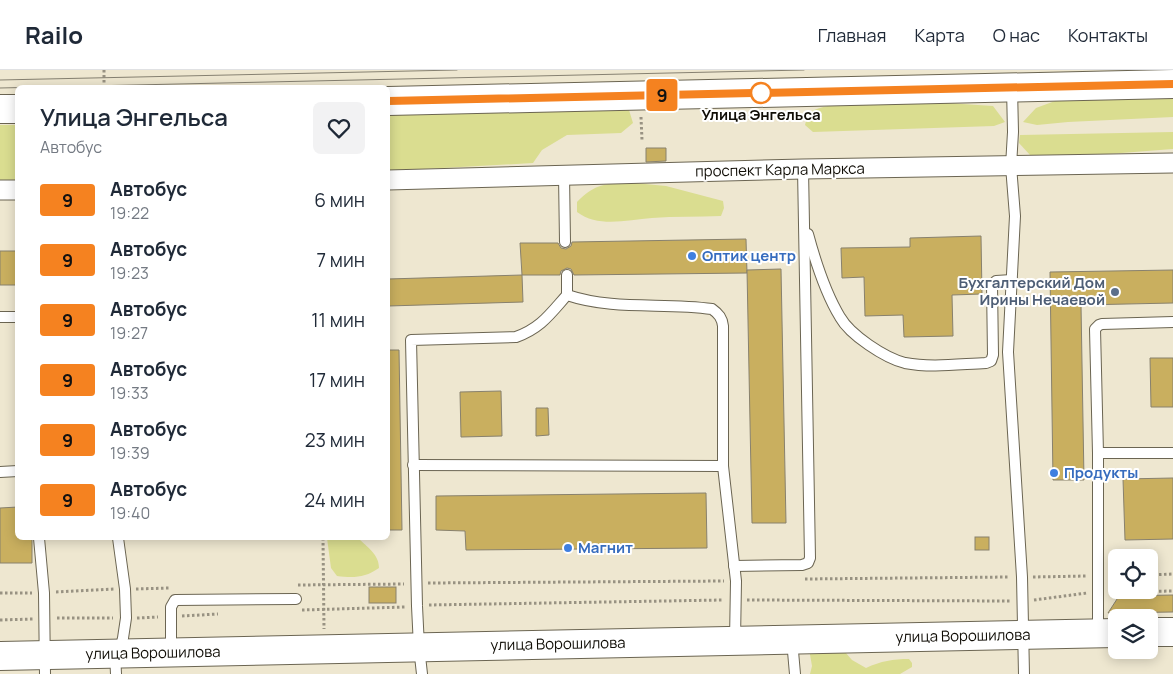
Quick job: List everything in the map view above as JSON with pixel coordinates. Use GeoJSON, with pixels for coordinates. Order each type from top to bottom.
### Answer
{"type":"FeatureCollection","features":[{"type":"Feature","properties":{"kind":"main road"},"geometry":{"type":"LineString","coordinates":[[390,101],[1173,84]]}},
{"type":"Feature","properties":{"kind":"main road"},"geometry":{"type":"LineString","coordinates":[[0,109],[15,109]]}},
{"type":"Feature","properties":{"kind":"main road"},"geometry":{"type":"LineString","coordinates":[[1158,632],[1173,632]]}},
{"type":"Feature","properties":{"kind":"main road","name":"улица Ворошилова"},"geometry":{"type":"LineString","coordinates":[[0,656],[45,664],[115,664],[171,652],[1107,633]]}},
{"type":"Feature","properties":{"kind":"street","name":"проспект Карла Маркса"},"geometry":{"type":"LineString","coordinates":[[390,180],[803,169],[1173,163]]}},
{"type":"Feature","properties":{"kind":"street"},"geometry":{"type":"LineString","coordinates":[[0,190],[15,190]]}},
{"type":"Feature","properties":{"kind":"lane"},"geometry":{"type":"LineString","coordinates":[[1012,87],[1014,132],[1011,166],[1015,216],[1008,352],[1022,577],[1024,674]]}},
{"type":"Feature","properties":{"kind":"lane"},"geometry":{"type":"LineString","coordinates":[[734,566],[802,566],[809,561],[803,169]]}},
{"type":"Feature","properties":{"kind":"lane"},"geometry":{"type":"LineString","coordinates":[[564,175],[565,242]]}},
{"type":"Feature","properties":{"kind":"lane"},"geometry":{"type":"LineString","coordinates":[[804,219],[816,262],[840,318],[853,333],[872,347],[893,359],[906,363],[986,363],[991,361],[993,356],[992,285],[996,281],[1012,280]]}},
{"type":"Feature","properties":{"kind":"lane"},"geometry":{"type":"LineString","coordinates":[[422,674],[416,583],[411,340],[516,337],[530,332],[542,323],[568,295],[567,275]]}},
{"type":"Feature","properties":{"kind":"lane"},"geometry":{"type":"LineString","coordinates":[[568,295],[606,304],[706,308],[718,313],[722,319],[724,326],[723,466],[736,581],[736,641]]}},
{"type":"Feature","properties":{"kind":"lane"},"geometry":{"type":"LineString","coordinates":[[0,317],[15,317]]}},
{"type":"Feature","properties":{"kind":"lane"},"geometry":{"type":"LineString","coordinates":[[1107,633],[1098,592],[1097,576],[1098,453],[1095,329],[1102,324],[1173,322]]}},
{"type":"Feature","properties":{"kind":"lane"},"geometry":{"type":"LineString","coordinates":[[1098,453],[1173,452]]}},
{"type":"Feature","properties":{"kind":"lane"},"geometry":{"type":"LineString","coordinates":[[413,465],[723,466]]}},
{"type":"Feature","properties":{"kind":"lane"},"geometry":{"type":"LineString","coordinates":[[0,472],[15,472]]}},
{"type":"Feature","properties":{"kind":"lane"},"geometry":{"type":"LineString","coordinates":[[39,540],[44,593],[45,664]]}},
{"type":"Feature","properties":{"kind":"lane"},"geometry":{"type":"LineString","coordinates":[[115,664],[123,638],[126,618],[118,540]]}},
{"type":"Feature","properties":{"kind":"lane"},"geometry":{"type":"LineString","coordinates":[[171,652],[171,604],[178,599],[296,599]]}},
{"type":"Feature","properties":{"kind":"lane"},"geometry":{"type":"LineString","coordinates":[[792,640],[795,674]]}},
{"type":"Feature","properties":{"kind":"path"},"geometry":{"type":"LineString","coordinates":[[104,70],[104,85]]}},
{"type":"Feature","properties":{"kind":"path"},"geometry":{"type":"LineString","coordinates":[[641,109],[642,140]]}},
{"type":"Feature","properties":{"kind":"path"},"geometry":{"type":"LineString","coordinates":[[323,540],[324,649]]}},
{"type":"Feature","properties":{"kind":"path"},"geometry":{"type":"LineString","coordinates":[[1158,575],[1173,574]]}},
{"type":"Feature","properties":{"kind":"path"},"geometry":{"type":"LineString","coordinates":[[800,579],[1097,576]]}},
{"type":"Feature","properties":{"kind":"path"},"geometry":{"type":"LineString","coordinates":[[294,586],[416,583],[736,581]]}},
{"type":"Feature","properties":{"kind":"path"},"geometry":{"type":"LineString","coordinates":[[0,593],[174,588]]}},
{"type":"Feature","properties":{"kind":"path"},"geometry":{"type":"LineString","coordinates":[[296,610],[735,600],[1022,601],[1098,592],[1173,591]]}},
{"type":"Feature","properties":{"kind":"path"},"geometry":{"type":"LineString","coordinates":[[0,620],[171,617],[219,614]]}},
{"type":"Feature","properties":{"kind":"green space"},"geometry":{"type":"Polygon","coordinates":[[[1173,97],[1173,117],[1037,125],[1023,122],[1036,108],[1055,101],[1173,97]]]}},
{"type":"Feature","properties":{"kind":"green space"},"geometry":{"type":"Polygon","coordinates":[[[868,102],[932,102],[993,106],[1005,122],[994,126],[813,132],[805,125],[808,113],[819,108],[834,105],[868,102]]]}},
{"type":"Feature","properties":{"kind":"green space"},"geometry":{"type":"Polygon","coordinates":[[[629,110],[633,123],[621,133],[567,135],[542,150],[533,163],[390,171],[390,114],[460,111],[629,110]]]}},
{"type":"Feature","properties":{"kind":"green space"},"geometry":{"type":"Polygon","coordinates":[[[0,125],[15,125],[15,185],[0,186],[0,125]]]}},
{"type":"Feature","properties":{"kind":"green space"},"geometry":{"type":"Polygon","coordinates":[[[1173,132],[1173,149],[1095,155],[1030,155],[1019,143],[1020,135],[1173,132]]]}},
{"type":"Feature","properties":{"kind":"green space"},"geometry":{"type":"Polygon","coordinates":[[[624,182],[666,186],[723,201],[724,208],[721,216],[661,217],[613,222],[594,220],[577,212],[577,202],[588,192],[604,185],[624,182]]]}},
{"type":"Feature","properties":{"kind":"green space"},"geometry":{"type":"Polygon","coordinates":[[[327,540],[360,540],[375,555],[379,568],[369,574],[348,577],[337,576],[331,568],[327,540]]]}},
{"type":"Feature","properties":{"kind":"green space"},"geometry":{"type":"Polygon","coordinates":[[[808,643],[845,652],[852,660],[866,668],[882,662],[903,659],[909,659],[912,667],[900,674],[810,674],[812,666],[808,643]]]}},
{"type":"Feature","properties":{"kind":"building"},"geometry":{"type":"Polygon","coordinates":[[[646,148],[666,148],[666,161],[646,162],[646,148]]]}},
{"type":"Feature","properties":{"kind":"building"},"geometry":{"type":"Polygon","coordinates":[[[981,236],[982,294],[952,295],[953,336],[904,337],[903,315],[865,316],[864,277],[842,278],[841,248],[910,247],[910,238],[981,236]]]}},
{"type":"Feature","properties":{"kind":"building"},"geometry":{"type":"Polygon","coordinates":[[[746,239],[747,273],[574,275],[571,269],[567,268],[561,271],[560,275],[522,275],[520,243],[558,243],[561,248],[566,249],[571,246],[572,242],[746,239]]]}},
{"type":"Feature","properties":{"kind":"building"},"geometry":{"type":"Polygon","coordinates":[[[0,251],[15,251],[15,285],[0,285],[0,251]]]}},
{"type":"Feature","properties":{"kind":"building"},"geometry":{"type":"Polygon","coordinates":[[[781,269],[786,523],[752,523],[747,270],[781,269]]]}},
{"type":"Feature","properties":{"kind":"building"},"geometry":{"type":"Polygon","coordinates":[[[1173,270],[1173,303],[1081,305],[1084,480],[1053,480],[1050,272],[1173,270]]]}},
{"type":"Feature","properties":{"kind":"building"},"geometry":{"type":"Polygon","coordinates":[[[522,275],[523,302],[390,306],[390,279],[522,275]]]}},
{"type":"Feature","properties":{"kind":"building"},"geometry":{"type":"Polygon","coordinates":[[[390,350],[399,350],[402,530],[390,530],[390,350]]]}},
{"type":"Feature","properties":{"kind":"building"},"geometry":{"type":"Polygon","coordinates":[[[1150,358],[1173,358],[1173,407],[1151,407],[1150,358]]]}},
{"type":"Feature","properties":{"kind":"building"},"geometry":{"type":"Polygon","coordinates":[[[501,391],[502,436],[461,437],[460,392],[501,391]]]}},
{"type":"Feature","properties":{"kind":"building"},"geometry":{"type":"Polygon","coordinates":[[[536,408],[548,408],[549,435],[536,436],[536,408]]]}},
{"type":"Feature","properties":{"kind":"building"},"geometry":{"type":"Polygon","coordinates":[[[1173,478],[1173,539],[1125,540],[1123,479],[1173,478]]]}},
{"type":"Feature","properties":{"kind":"building"},"geometry":{"type":"Polygon","coordinates":[[[706,493],[707,548],[466,550],[465,531],[436,530],[436,496],[706,493]]]}},
{"type":"Feature","properties":{"kind":"building"},"geometry":{"type":"Polygon","coordinates":[[[15,507],[15,540],[32,540],[32,563],[0,563],[0,508],[15,507]]]}},
{"type":"Feature","properties":{"kind":"building"},"geometry":{"type":"Polygon","coordinates":[[[975,537],[989,537],[989,550],[975,550],[975,537]]]}},
{"type":"Feature","properties":{"kind":"building"},"geometry":{"type":"Polygon","coordinates":[[[369,587],[396,587],[396,603],[369,603],[369,587]]]}},
{"type":"Feature","properties":{"kind":"building"},"geometry":{"type":"Polygon","coordinates":[[[1158,595],[1173,595],[1173,612],[1158,612],[1158,609],[1111,609],[1117,599],[1158,599],[1158,595]]]}},
{"type":"Feature","properties":{"kind":"tram line"},"geometry":{"type":"LineString","coordinates":[[0,80],[457,70]]}},
{"type":"Feature","properties":{"kind":"tram line"},"geometry":{"type":"LineString","coordinates":[[134,85],[804,70]]}},
{"type":"Feature","properties":{"kind":"tram line"},"geometry":{"type":"LineString","coordinates":[[0,88],[15,88]]}},
{"type":"Feature","properties":{"kind":"bus line","name":"9"},"geometry":{"type":"LineString","coordinates":[[390,101],[1173,84]]}},
{"type":"Feature","properties":{"kind":"place","name":"Улица Энгельса"},"geometry":{"type":"Point","coordinates":[761,93]}},
{"type":"Feature","properties":{"kind":"place","name":"Оптик центр"},"geometry":{"type":"Point","coordinates":[692,256]}},
{"type":"Feature","properties":{"kind":"place","name":"Бухгалтерский Дом Ирины Нечаевой"},"geometry":{"type":"Point","coordinates":[1115,292]}},
{"type":"Feature","properties":{"kind":"place","name":"Продукты"},"geometry":{"type":"Point","coordinates":[1054,473]}},
{"type":"Feature","properties":{"kind":"place","name":"Магнит"},"geometry":{"type":"Point","coordinates":[568,548]}}]}
